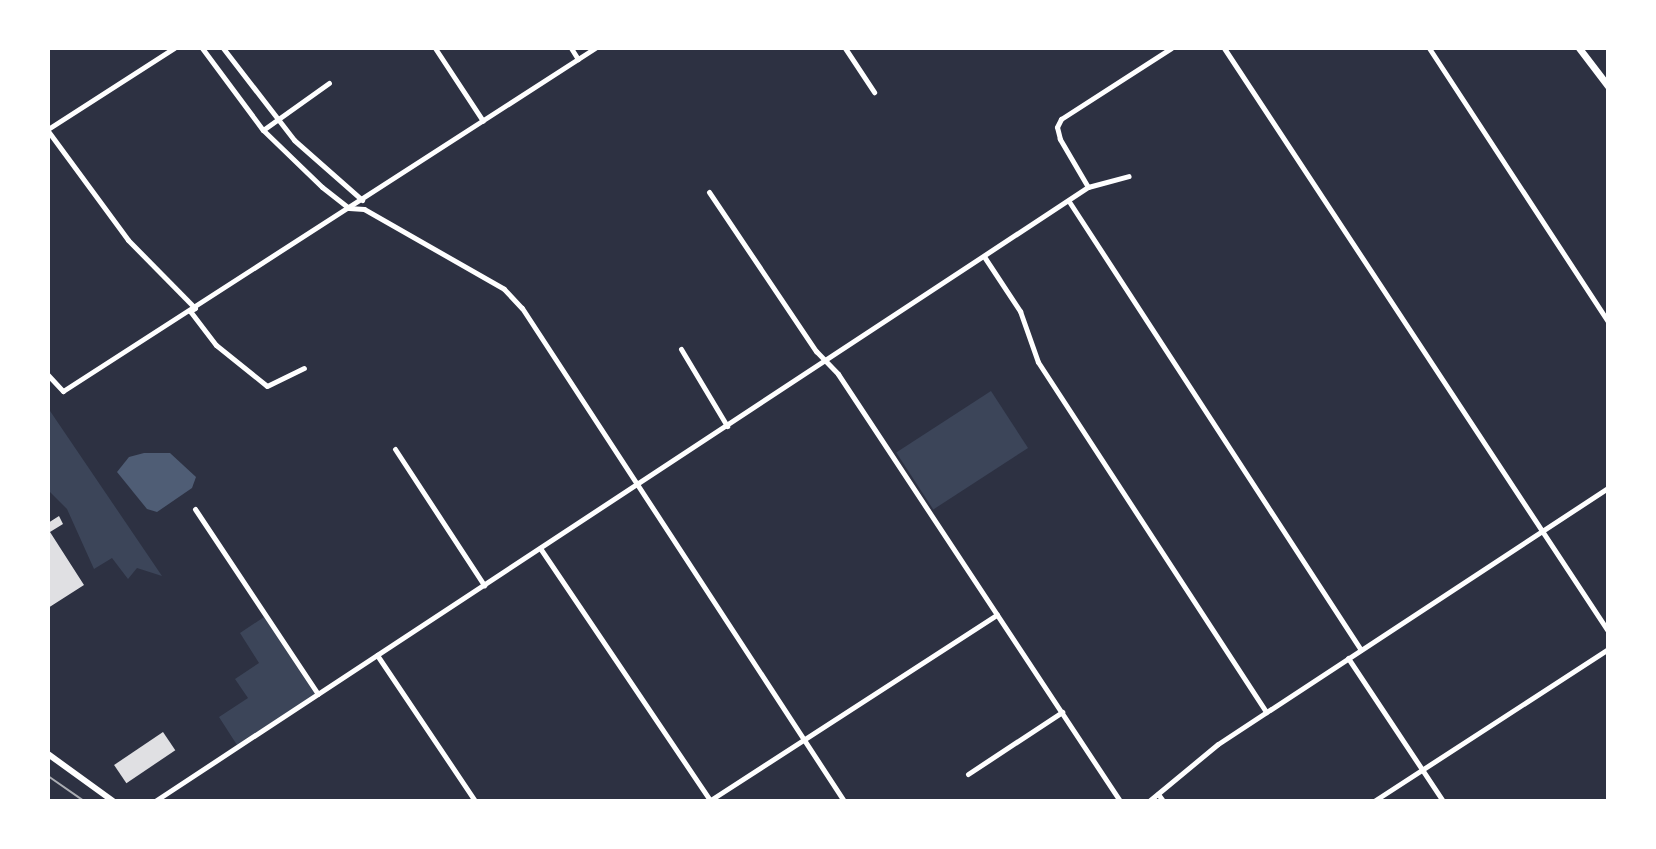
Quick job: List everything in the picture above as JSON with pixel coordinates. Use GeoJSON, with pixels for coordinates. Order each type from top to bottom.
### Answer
{"type":"FeatureCollection","features":[{"type":"Feature","properties":{"kind":"main road"},"geometry":{"type":"LineString","coordinates":[[1579,48],[1608,86]]}},
{"type":"Feature","properties":{"kind":"street"},"geometry":{"type":"LineString","coordinates":[[174,48],[48,130],[128,240],[195,308]]}},
{"type":"Feature","properties":{"kind":"street"},"geometry":{"type":"LineString","coordinates":[[202,48],[263,130],[349,208],[364,209],[504,289],[844,801]]}},
{"type":"Feature","properties":{"kind":"street"},"geometry":{"type":"LineString","coordinates":[[223,48],[277,119],[362,200]]}},
{"type":"Feature","properties":{"kind":"street"},"geometry":{"type":"LineString","coordinates":[[435,48],[483,121]]}},
{"type":"Feature","properties":{"kind":"street"},"geometry":{"type":"LineString","coordinates":[[571,48],[578,59]]}},
{"type":"Feature","properties":{"kind":"street"},"geometry":{"type":"LineString","coordinates":[[304,368],[267,386],[216,345],[190,311],[595,48]]}},
{"type":"Feature","properties":{"kind":"street"},"geometry":{"type":"LineString","coordinates":[[845,48],[874,92]]}},
{"type":"Feature","properties":{"kind":"street"},"geometry":{"type":"LineString","coordinates":[[1088,187],[1057,127],[1061,119],[1171,48]]}},
{"type":"Feature","properties":{"kind":"street"},"geometry":{"type":"LineString","coordinates":[[1224,48],[1608,631]]}},
{"type":"Feature","properties":{"kind":"street"},"geometry":{"type":"LineString","coordinates":[[1429,48],[1608,322]]}},
{"type":"Feature","properties":{"kind":"street"},"geometry":{"type":"LineString","coordinates":[[263,130],[329,83]]}},
{"type":"Feature","properties":{"kind":"street"},"geometry":{"type":"LineString","coordinates":[[155,801],[1070,203],[1088,187],[1129,176]]}},
{"type":"Feature","properties":{"kind":"street"},"geometry":{"type":"LineString","coordinates":[[709,192],[825,363],[838,374],[1120,801]]}},
{"type":"Feature","properties":{"kind":"street"},"geometry":{"type":"LineString","coordinates":[[1070,203],[1361,650]]}},
{"type":"Feature","properties":{"kind":"street"},"geometry":{"type":"LineString","coordinates":[[985,258],[1020,311],[1038,362],[1266,712]]}},
{"type":"Feature","properties":{"kind":"street"},"geometry":{"type":"LineString","coordinates":[[48,375],[63,391],[195,308]]}},
{"type":"Feature","properties":{"kind":"street"},"geometry":{"type":"LineString","coordinates":[[681,349],[727,426]]}},
{"type":"Feature","properties":{"kind":"street"},"geometry":{"type":"LineString","coordinates":[[395,449],[484,585]]}},
{"type":"Feature","properties":{"kind":"street"},"geometry":{"type":"LineString","coordinates":[[1149,801],[1266,712],[1608,488]]}},
{"type":"Feature","properties":{"kind":"street"},"geometry":{"type":"LineString","coordinates":[[195,509],[318,694]]}},
{"type":"Feature","properties":{"kind":"street"},"geometry":{"type":"LineString","coordinates":[[540,548],[709,801],[997,615]]}},
{"type":"Feature","properties":{"kind":"street"},"geometry":{"type":"LineString","coordinates":[[1374,801],[1608,649]]}},
{"type":"Feature","properties":{"kind":"street"},"geometry":{"type":"LineString","coordinates":[[377,655],[475,801]]}},
{"type":"Feature","properties":{"kind":"street"},"geometry":{"type":"LineString","coordinates":[[1348,658],[1443,801]]}},
{"type":"Feature","properties":{"kind":"street"},"geometry":{"type":"LineString","coordinates":[[968,774],[1062,712]]}},
{"type":"Feature","properties":{"kind":"street"},"geometry":{"type":"LineString","coordinates":[[48,754],[113,801]]}},
{"type":"Feature","properties":{"kind":"street"},"geometry":{"type":"LineString","coordinates":[[1158,794],[1163,801]]}},
{"type":"Feature","properties":{"kind":"shaded area"},"geometry":{"type":"Polygon","coordinates":[[[991,391],[1028,448],[933,510],[896,453],[991,391]]]}},
{"type":"Feature","properties":{"kind":"shaded area"},"geometry":{"type":"Polygon","coordinates":[[[48,408],[162,576],[137,568],[128,579],[112,558],[94,569],[67,509],[48,490],[48,408]]]}},
{"type":"Feature","properties":{"kind":"shaded area"},"geometry":{"type":"Polygon","coordinates":[[[144,453],[170,453],[196,477],[192,488],[157,512],[147,509],[117,472],[129,457],[144,453]]]}},
{"type":"Feature","properties":{"kind":"shaded area"},"geometry":{"type":"Polygon","coordinates":[[[264,617],[315,694],[237,745],[219,717],[248,698],[235,679],[259,663],[240,633],[264,617]]]}},
{"type":"Feature","properties":{"kind":"building"},"geometry":{"type":"Polygon","coordinates":[[[59,516],[63,524],[50,532],[84,585],[48,608],[48,523],[59,516]]]}},
{"type":"Feature","properties":{"kind":"building"},"geometry":{"type":"Polygon","coordinates":[[[163,732],[175,750],[126,783],[114,765],[163,732]]]}},
{"type":"Feature","properties":{"kind":"railway"},"geometry":{"type":"LineString","coordinates":[[48,776],[84,801]]}}]}
